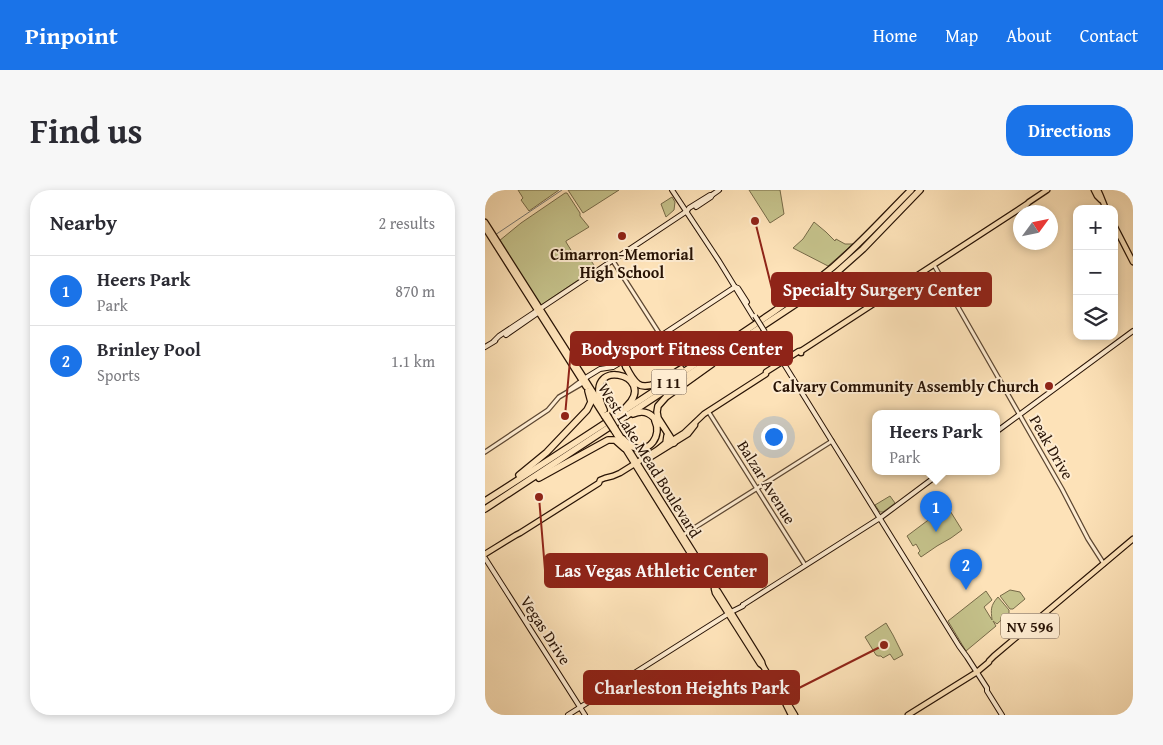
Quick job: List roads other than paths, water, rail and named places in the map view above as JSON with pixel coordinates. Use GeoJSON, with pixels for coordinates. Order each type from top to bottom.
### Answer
{"type":"FeatureCollection","features":[{"type":"Feature","properties":{"kind":"highway","name":"I 11"},"geometry":{"type":"LineString","coordinates":[[485,509],[805,298],[869,243],[920,190]]}},
{"type":"Feature","properties":{"kind":"highway","name":"I 11"},"geometry":{"type":"LineString","coordinates":[[485,500],[622,413],[781,306],[831,268],[874,229],[910,191]]}},
{"type":"Feature","properties":{"kind":"highway"},"geometry":{"type":"LineString","coordinates":[[671,441],[658,418],[657,409],[660,402],[758,332],[766,324]]}},
{"type":"Feature","properties":{"kind":"highway"},"geometry":{"type":"LineString","coordinates":[[629,357],[624,364],[636,382],[641,386],[649,387],[708,353],[716,351]]}},
{"type":"Feature","properties":{"kind":"highway"},"geometry":{"type":"LineString","coordinates":[[605,413],[599,394],[600,385],[607,376],[612,374],[619,374],[628,378],[634,389],[634,394],[622,413]]}},
{"type":"Feature","properties":{"kind":"highway"},"geometry":{"type":"LineString","coordinates":[[485,500],[529,467],[563,435],[590,405],[591,400],[588,391]]}},
{"type":"Feature","properties":{"kind":"highway"},"geometry":{"type":"LineString","coordinates":[[601,432],[609,430],[636,413],[643,412],[651,414],[656,419],[671,441]]}},
{"type":"Feature","properties":{"kind":"highway"},"geometry":{"type":"LineString","coordinates":[[623,439],[632,447],[641,448],[650,445],[656,438],[658,428],[655,420],[646,414],[636,413]]}},
{"type":"Feature","properties":{"kind":"highway"},"geometry":{"type":"LineString","coordinates":[[521,486],[608,440],[615,440],[624,448]]}},
{"type":"Feature","properties":{"kind":"highway"},"geometry":{"type":"LineString","coordinates":[[659,449],[671,441]]}},
{"type":"Feature","properties":{"kind":"main road"},"geometry":{"type":"LineString","coordinates":[[674,190],[687,208],[687,211]]}},
{"type":"Feature","properties":{"kind":"main road"},"geometry":{"type":"LineString","coordinates":[[674,190],[783,359],[783,363],[987,688],[1002,715]]}},
{"type":"Feature","properties":{"kind":"main road"},"geometry":{"type":"LineString","coordinates":[[687,211],[698,206],[719,190]]}},
{"type":"Feature","properties":{"kind":"main road"},"geometry":{"type":"LineString","coordinates":[[1097,190],[1104,205]]}},
{"type":"Feature","properties":{"kind":"main road"},"geometry":{"type":"LineString","coordinates":[[637,464],[686,431],[708,411],[766,372],[800,353],[1047,192]]}},
{"type":"Feature","properties":{"kind":"main road"},"geometry":{"type":"LineString","coordinates":[[494,341],[689,208],[712,195]]}},
{"type":"Feature","properties":{"kind":"main road"},"geometry":{"type":"LineString","coordinates":[[684,204],[689,205],[701,200]]}},
{"type":"Feature","properties":{"kind":"main road","name":"West Lake Mead Boulevard"},"geometry":{"type":"LineString","coordinates":[[485,222],[497,245],[506,255],[520,280]]}},
{"type":"Feature","properties":{"kind":"main road","name":"West Lake Mead Boulevard"},"geometry":{"type":"LineString","coordinates":[[486,230],[496,242],[605,413],[624,448],[637,464],[696,556],[713,587],[718,591],[760,664],[789,706],[793,715]]}},
{"type":"Feature","properties":{"kind":"main road"},"geometry":{"type":"LineString","coordinates":[[1118,233],[1133,262]]}},
{"type":"Feature","properties":{"kind":"main road"},"geometry":{"type":"LineString","coordinates":[[629,357],[735,287]]}},
{"type":"Feature","properties":{"kind":"main road"},"geometry":{"type":"LineString","coordinates":[[485,347],[539,311]]}},
{"type":"Feature","properties":{"kind":"main road","name":"West Lake Mead Boulevard"},"geometry":{"type":"LineString","coordinates":[[539,311],[547,328],[557,339]]}},
{"type":"Feature","properties":{"kind":"main road"},"geometry":{"type":"LineString","coordinates":[[1000,429],[1133,330]]}},
{"type":"Feature","properties":{"kind":"main road","name":"West Lake Mead Boulevard"},"geometry":{"type":"LineString","coordinates":[[568,357],[576,366],[588,391],[605,413]]}},
{"type":"Feature","properties":{"kind":"main road"},"geometry":{"type":"LineString","coordinates":[[583,381],[602,369],[624,364]]}},
{"type":"Feature","properties":{"kind":"main road","name":"West Lake Mead Boulevard"},"geometry":{"type":"LineString","coordinates":[[615,430],[623,439],[647,483],[668,515]]}},
{"type":"Feature","properties":{"kind":"main road"},"geometry":{"type":"LineString","coordinates":[[485,557],[599,482],[617,478],[659,449]]}},
{"type":"Feature","properties":{"kind":"main road"},"geometry":{"type":"LineString","coordinates":[[568,715],[743,606],[743,604],[879,518],[938,475]]}},
{"type":"Feature","properties":{"kind":"main road"},"geometry":{"type":"LineString","coordinates":[[647,483],[658,497],[663,510]]}},
{"type":"Feature","properties":{"kind":"main road","name":"NV 596"},"geometry":{"type":"LineString","coordinates":[[975,671],[989,662],[1133,540]]}},
{"type":"Feature","properties":{"kind":"main road","name":"Vegas Drive"},"geometry":{"type":"LineString","coordinates":[[485,557],[585,715]]}},
{"type":"Feature","properties":{"kind":"main road"},"geometry":{"type":"LineString","coordinates":[[908,715],[975,671]]}},
{"type":"Feature","properties":{"kind":"main road"},"geometry":{"type":"LineString","coordinates":[[903,715],[949,688]]}},
{"type":"Feature","properties":{"kind":"street"},"geometry":{"type":"LineString","coordinates":[[613,261],[661,336]]}},
{"type":"Feature","properties":{"kind":"street","name":"Peak Drive"},"geometry":{"type":"LineString","coordinates":[[934,265],[1088,539],[1104,564]]}},
{"type":"Feature","properties":{"kind":"street"},"geometry":{"type":"LineString","coordinates":[[485,452],[550,409],[559,397],[583,381]]}},
{"type":"Feature","properties":{"kind":"street","name":"Balzar Avenue"},"geometry":{"type":"LineString","coordinates":[[708,411],[805,565]]}},
{"type":"Feature","properties":{"kind":"street"},"geometry":{"type":"LineString","coordinates":[[682,536],[832,441]]}},
{"type":"Feature","properties":{"kind":"waterway"},"geometry":{"type":"LineString","coordinates":[[495,235],[562,190]]}},
{"type":"Feature","properties":{"kind":"place","name":"Specialty Surgery Center"},"geometry":{"type":"Point","coordinates":[755,221]}},
{"type":"Feature","properties":{"kind":"place","name":"Cimarron-Memorial High School"},"geometry":{"type":"Point","coordinates":[622,236]}},
{"type":"Feature","properties":{"kind":"place","name":"Calvary Community Assembly Church"},"geometry":{"type":"Point","coordinates":[1049,386]}},
{"type":"Feature","properties":{"kind":"place","name":"Bodysport Fitness Center"},"geometry":{"type":"Point","coordinates":[565,416]}},
{"type":"Feature","properties":{"kind":"place","name":"Las Vegas Athletic Center"},"geometry":{"type":"Point","coordinates":[539,497]}},
{"type":"Feature","properties":{"kind":"place","name":"Heers Park"},"geometry":{"type":"Point","coordinates":[936,532]}},
{"type":"Feature","properties":{"kind":"place","name":"Brinley Pool"},"geometry":{"type":"Point","coordinates":[966,590]}},
{"type":"Feature","properties":{"kind":"place","name":"Charleston Heights Park"},"geometry":{"type":"Point","coordinates":[884,645]}}]}
